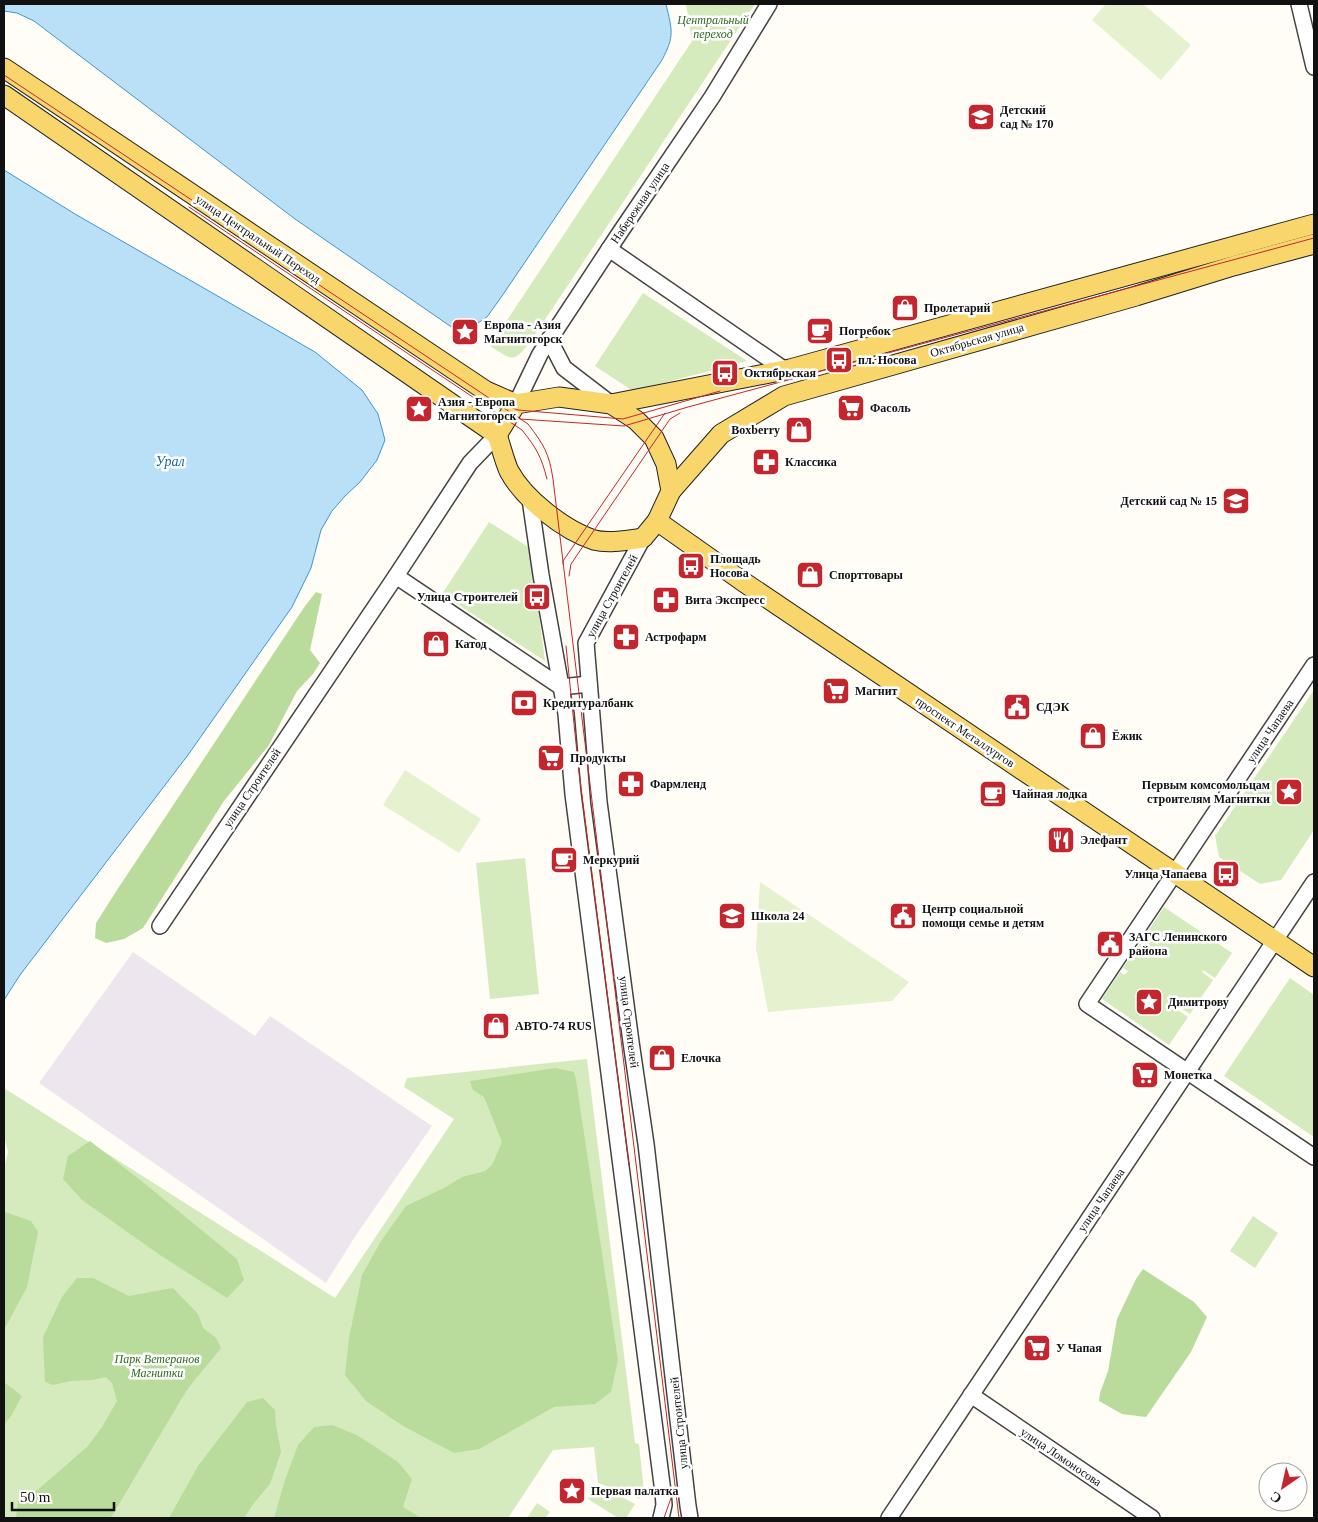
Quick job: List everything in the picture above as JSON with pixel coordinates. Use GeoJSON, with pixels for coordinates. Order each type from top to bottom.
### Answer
{"type":"FeatureCollection","features":[{"type":"Feature","properties":{"kind":"main road","name":"улица Центральный Переход"},"geometry":{"type":"LineString","coordinates":[[4,68],[452,369],[486,391],[516,404]]}},
{"type":"Feature","properties":{"kind":"main road","name":"улица Центральный Переход"},"geometry":{"type":"LineString","coordinates":[[4,95],[497,435]]}},
{"type":"Feature","properties":{"kind":"main road","name":"Октябрьская улица"},"geometry":{"type":"LineString","coordinates":[[612,404],[785,370],[1314,224]]}},
{"type":"Feature","properties":{"kind":"main road","name":"Октябрьская улица"},"geometry":{"type":"LineString","coordinates":[[672,491],[721,434],[784,396],[1314,244]]}},
{"type":"Feature","properties":{"kind":"main road"},"geometry":{"type":"LineString","coordinates":[[559,398],[612,404],[636,420],[654,438],[666,464],[672,491],[657,521],[643,538],[618,542],[594,540],[561,524],[530,498],[509,471],[497,435],[516,404],[559,398]]}},
{"type":"Feature","properties":{"kind":"main road","name":"проспект Металлургов"},"geometry":{"type":"LineString","coordinates":[[657,521],[745,583],[1314,967]]}},
{"type":"Feature","properties":{"kind":"street","name":"Набережная улица"},"geometry":{"type":"LineString","coordinates":[[516,404],[540,354],[712,97],[769,4]]}},
{"type":"Feature","properties":{"kind":"street"},"geometry":{"type":"LineString","coordinates":[[1299,4],[1314,67]]}},
{"type":"Feature","properties":{"kind":"street"},"geometry":{"type":"LineString","coordinates":[[609,249],[785,370]]}},
{"type":"Feature","properties":{"kind":"street"},"geometry":{"type":"LineString","coordinates":[[550,340],[564,368],[612,404]]}},
{"type":"Feature","properties":{"kind":"street","name":"улица Строителей"},"geometry":{"type":"LineString","coordinates":[[160,926],[470,464],[497,435]]}},
{"type":"Feature","properties":{"kind":"street","name":"улица Строителей"},"geometry":{"type":"LineString","coordinates":[[530,498],[566,714],[573,794],[662,1512]]}},
{"type":"Feature","properties":{"kind":"street","name":"улица Строителей"},"geometry":{"type":"LineString","coordinates":[[643,538],[586,643],[599,802],[648,1154],[690,1518]]}},
{"type":"Feature","properties":{"kind":"street"},"geometry":{"type":"LineString","coordinates":[[396,576],[561,687],[589,684]]}},
{"type":"Feature","properties":{"kind":"street","name":"улица Чапаева"},"geometry":{"type":"LineString","coordinates":[[1175,872],[1314,665]]}},
{"type":"Feature","properties":{"kind":"street"},"geometry":{"type":"LineString","coordinates":[[1175,872],[1086,1004],[1314,1156]]}},
{"type":"Feature","properties":{"kind":"street","name":"улица Чапаева"},"geometry":{"type":"LineString","coordinates":[[889,1518],[1314,882]]}},
{"type":"Feature","properties":{"kind":"street","name":"улица Ломоносова"},"geometry":{"type":"LineString","coordinates":[[971,1395],[1152,1518]]}},
{"type":"Feature","properties":{"kind":"street"},"geometry":{"type":"LineString","coordinates":[[655,1518],[662,1512]]}},
{"type":"Feature","properties":{"kind":"shaded area"},"geometry":{"type":"Polygon","coordinates":[[[133,952],[255,1036],[270,1016],[432,1126],[356,1235],[326,1283],[39,1083],[133,952]]]}},
{"type":"Feature","properties":{"kind":"green space","name":"Центральный переход"},"geometry":{"type":"Polygon","coordinates":[[[686,4],[755,4],[530,342],[516,357],[508,357],[490,346],[692,41],[686,4]]]}},
{"type":"Feature","properties":{"kind":"green space"},"geometry":{"type":"Polygon","coordinates":[[[1106,4],[1143,4],[1191,45],[1161,80],[1092,20],[1106,4]]]}},
{"type":"Feature","properties":{"kind":"green space"},"geometry":{"type":"Polygon","coordinates":[[[643,293],[747,361],[633,391],[595,366],[643,293]]]}},
{"type":"Feature","properties":{"kind":"green space"},"geometry":{"type":"Polygon","coordinates":[[[489,522],[530,548],[545,661],[442,594],[489,522]]]}},
{"type":"Feature","properties":{"kind":"green space"},"geometry":{"type":"Polygon","coordinates":[[[316,592],[322,594],[310,650],[320,663],[313,674],[297,691],[269,745],[224,801],[143,928],[124,939],[106,943],[95,938],[96,923],[117,890],[316,592]]]}},
{"type":"Feature","properties":{"kind":"green space"},"geometry":{"type":"Polygon","coordinates":[[[1314,690],[1314,830],[1281,880],[1260,884],[1219,857],[1215,836],[1314,690]]]}},
{"type":"Feature","properties":{"kind":"green space"},"geometry":{"type":"Polygon","coordinates":[[[405,770],[481,819],[459,853],[383,805],[405,770]]]}},
{"type":"Feature","properties":{"kind":"green space"},"geometry":{"type":"Polygon","coordinates":[[[525,858],[539,994],[490,999],[476,863],[525,858]]]}},
{"type":"Feature","properties":{"kind":"green space"},"geometry":{"type":"Polygon","coordinates":[[[760,882],[909,982],[892,1001],[768,1012],[756,948],[760,882]]]}},
{"type":"Feature","properties":{"kind":"green space"},"geometry":{"type":"Polygon","coordinates":[[[1164,907],[1232,953],[1215,978],[1203,970],[1202,972],[1213,980],[1190,1014],[1178,1006],[1176,1009],[1188,1017],[1169,1045],[1102,999],[1120,972],[1125,975],[1128,971],[1123,968],[1145,936],[1150,939],[1153,934],[1148,931],[1164,907]]]}},
{"type":"Feature","properties":{"kind":"green space"},"geometry":{"type":"Polygon","coordinates":[[[1290,978],[1314,995],[1314,1137],[1224,1076],[1290,978]]]}},
{"type":"Feature","properties":{"kind":"green space","name":"Парк Ветеранов Магнитки"},"geometry":{"type":"Polygon","coordinates":[[[587,1059],[635,1443],[639,1444],[644,1492],[639,1499],[598,1483],[594,1447],[553,1450],[508,1518],[4,1518],[4,1168],[8,1152],[4,1137],[4,1088],[335,1298],[454,1119],[404,1087],[407,1078],[587,1059]]]}},
{"type":"Feature","properties":{"kind":"green space"},"geometry":{"type":"Polygon","coordinates":[[[555,1068],[574,1072],[576,1080],[618,1360],[611,1392],[595,1404],[554,1407],[479,1449],[454,1453],[403,1426],[366,1401],[345,1375],[349,1338],[362,1275],[381,1241],[406,1206],[462,1177],[485,1171],[492,1165],[502,1142],[484,1097],[473,1090],[470,1081],[555,1068]]]}},
{"type":"Feature","properties":{"kind":"green space"},"geometry":{"type":"Polygon","coordinates":[[[90,1141],[237,1259],[244,1280],[227,1298],[160,1255],[82,1200],[63,1179],[68,1156],[90,1141]]]}},
{"type":"Feature","properties":{"kind":"green space"},"geometry":{"type":"Polygon","coordinates":[[[5,1212],[31,1221],[38,1232],[27,1287],[4,1330],[4,1214],[5,1212]]]}},
{"type":"Feature","properties":{"kind":"green space"},"geometry":{"type":"Polygon","coordinates":[[[1253,1216],[1278,1233],[1255,1268],[1230,1251],[1253,1216]]]}},
{"type":"Feature","properties":{"kind":"green space"},"geometry":{"type":"Polygon","coordinates":[[[1143,1269],[1194,1302],[1207,1317],[1191,1352],[1146,1417],[1122,1414],[1099,1401],[1108,1371],[1117,1319],[1136,1279],[1143,1269]]]}},
{"type":"Feature","properties":{"kind":"green space"},"geometry":{"type":"Polygon","coordinates":[[[77,1278],[93,1278],[129,1296],[173,1288],[198,1314],[203,1328],[216,1338],[221,1348],[182,1398],[112,1516],[109,1518],[16,1518],[18,1501],[33,1494],[88,1446],[117,1401],[112,1383],[106,1377],[53,1385],[45,1382],[43,1337],[62,1297],[77,1278]]]}},
{"type":"Feature","properties":{"kind":"green space"},"geometry":{"type":"Polygon","coordinates":[[[4,1382],[22,1396],[4,1425],[4,1382]]]}},
{"type":"Feature","properties":{"kind":"green space"},"geometry":{"type":"Polygon","coordinates":[[[263,1398],[275,1410],[281,1452],[270,1484],[244,1518],[169,1518],[198,1466],[247,1402],[263,1398]]]}},
{"type":"Feature","properties":{"kind":"green space"},"geometry":{"type":"Polygon","coordinates":[[[332,1425],[357,1435],[398,1462],[412,1479],[403,1507],[421,1518],[274,1518],[298,1445],[314,1427],[332,1425]]]}},
{"type":"Feature","properties":{"kind":"green space"},"geometry":{"type":"Polygon","coordinates":[[[595,1489],[614,1493],[635,1504],[626,1518],[618,1518],[588,1499],[595,1489]]]}},
{"type":"Feature","properties":{"kind":"green space"},"geometry":{"type":"Polygon","coordinates":[[[537,1503],[550,1512],[545,1518],[527,1518],[537,1503]]]}},
{"type":"Feature","properties":{"kind":"water"},"geometry":{"type":"Polygon","coordinates":[[[4,4],[666,4],[671,38],[662,60],[487,317],[470,328],[463,329],[450,326],[295,219],[34,21],[17,13],[4,11],[4,4]]]}},
{"type":"Feature","properties":{"kind":"water","name":"Урал"},"geometry":{"type":"Polygon","coordinates":[[[4,170],[75,214],[315,352],[362,390],[378,414],[385,440],[377,460],[360,482],[332,511],[321,530],[311,568],[292,607],[188,755],[20,975],[4,1000],[4,170]]]}},
{"type":"Feature","properties":{"kind":"tram line"},"geometry":{"type":"LineString","coordinates":[[4,75],[528,424],[545,450],[550,462],[553,479],[679,1518]]}},
{"type":"Feature","properties":{"kind":"tram line"},"geometry":{"type":"LineString","coordinates":[[189,207],[522,430],[538,453],[547,479]]}},
{"type":"Feature","properties":{"kind":"tram line"},"geometry":{"type":"LineString","coordinates":[[520,419],[624,426],[688,407],[1314,238]]}},
{"type":"Feature","properties":{"kind":"tram line"},"geometry":{"type":"LineString","coordinates":[[507,406],[518,410],[623,419],[720,391]]}},
{"type":"Feature","properties":{"kind":"tram line"},"geometry":{"type":"LineString","coordinates":[[563,564],[563,561],[665,413]]}},
{"type":"Feature","properties":{"kind":"tram line"},"geometry":{"type":"LineString","coordinates":[[569,576],[571,564],[670,419],[680,413]]}},
{"type":"Feature","properties":{"kind":"tram line"},"geometry":{"type":"LineString","coordinates":[[566,646],[579,772],[629,1165]]}},
{"type":"Feature","properties":{"kind":"tram line"},"geometry":{"type":"LineString","coordinates":[[664,1518],[671,1498]]}},
{"type":"Feature","properties":{"kind":"place","name":"Детский сад № 170"},"geometry":{"type":"Point","coordinates":[981,117]}},
{"type":"Feature","properties":{"kind":"place","name":"Пролетарий"},"geometry":{"type":"Point","coordinates":[905,308]}},
{"type":"Feature","properties":{"kind":"place","name":"Погребок"},"geometry":{"type":"Point","coordinates":[820,331]}},
{"type":"Feature","properties":{"kind":"place","name":"Европа - Азия Магнитогорск"},"geometry":{"type":"Point","coordinates":[465,332]}},
{"type":"Feature","properties":{"kind":"place","name":"пл. Носова"},"geometry":{"type":"Point","coordinates":[839,360]}},
{"type":"Feature","properties":{"kind":"place","name":"Октябрьская"},"geometry":{"type":"Point","coordinates":[725,373]}},
{"type":"Feature","properties":{"kind":"place","name":"Фасоль"},"geometry":{"type":"Point","coordinates":[851,408]}},
{"type":"Feature","properties":{"kind":"place","name":"Азия - Европа Магнитогорск"},"geometry":{"type":"Point","coordinates":[419,409]}},
{"type":"Feature","properties":{"kind":"place","name":"Boxberry"},"geometry":{"type":"Point","coordinates":[799,430]}},
{"type":"Feature","properties":{"kind":"place","name":"Классика"},"geometry":{"type":"Point","coordinates":[766,462]}},
{"type":"Feature","properties":{"kind":"place","name":"Детский сад № 15"},"geometry":{"type":"Point","coordinates":[1236,501]}},
{"type":"Feature","properties":{"kind":"place","name":"Площадь Носова"},"geometry":{"type":"Point","coordinates":[691,566]}},
{"type":"Feature","properties":{"kind":"place","name":"Спорттовары"},"geometry":{"type":"Point","coordinates":[810,575]}},
{"type":"Feature","properties":{"kind":"place","name":"Улица Строителей"},"geometry":{"type":"Point","coordinates":[537,597]}},
{"type":"Feature","properties":{"kind":"place","name":"Вита Экспресс"},"geometry":{"type":"Point","coordinates":[666,600]}},
{"type":"Feature","properties":{"kind":"place","name":"Астрофарм"},"geometry":{"type":"Point","coordinates":[626,637]}},
{"type":"Feature","properties":{"kind":"place","name":"Катод"},"geometry":{"type":"Point","coordinates":[436,644]}},
{"type":"Feature","properties":{"kind":"place","name":"Магнит"},"geometry":{"type":"Point","coordinates":[836,691]}},
{"type":"Feature","properties":{"kind":"place","name":"Кредитуралбанк"},"geometry":{"type":"Point","coordinates":[524,703]}},
{"type":"Feature","properties":{"kind":"place","name":"СДЭК"},"geometry":{"type":"Point","coordinates":[1017,707]}},
{"type":"Feature","properties":{"kind":"place","name":"Ёжик"},"geometry":{"type":"Point","coordinates":[1093,736]}},
{"type":"Feature","properties":{"kind":"place","name":"Продукты"},"geometry":{"type":"Point","coordinates":[551,758]}},
{"type":"Feature","properties":{"kind":"place","name":"Фармленд"},"geometry":{"type":"Point","coordinates":[631,784]}},
{"type":"Feature","properties":{"kind":"place","name":"Первым комсомольцам строителям Магнитки"},"geometry":{"type":"Point","coordinates":[1289,792]}},
{"type":"Feature","properties":{"kind":"place","name":"Чайная лодка"},"geometry":{"type":"Point","coordinates":[993,794]}},
{"type":"Feature","properties":{"kind":"place","name":"Элефант"},"geometry":{"type":"Point","coordinates":[1061,840]}},
{"type":"Feature","properties":{"kind":"place","name":"Меркурий"},"geometry":{"type":"Point","coordinates":[564,860]}},
{"type":"Feature","properties":{"kind":"place","name":"Улица Чапаева"},"geometry":{"type":"Point","coordinates":[1226,874]}},
{"type":"Feature","properties":{"kind":"place","name":"Школа 24"},"geometry":{"type":"Point","coordinates":[732,916]}},
{"type":"Feature","properties":{"kind":"place","name":"Центр социальной помощи семье и детям"},"geometry":{"type":"Point","coordinates":[903,916]}},
{"type":"Feature","properties":{"kind":"place","name":"ЗАГС Ленинского района"},"geometry":{"type":"Point","coordinates":[1110,944]}},
{"type":"Feature","properties":{"kind":"place","name":"Димитрову"},"geometry":{"type":"Point","coordinates":[1149,1002]}},
{"type":"Feature","properties":{"kind":"place","name":"АВТО-74 RUS"},"geometry":{"type":"Point","coordinates":[496,1026]}},
{"type":"Feature","properties":{"kind":"place","name":"Елочка"},"geometry":{"type":"Point","coordinates":[662,1058]}},
{"type":"Feature","properties":{"kind":"place","name":"Монетка"},"geometry":{"type":"Point","coordinates":[1145,1075]}},
{"type":"Feature","properties":{"kind":"place","name":"У Чапая"},"geometry":{"type":"Point","coordinates":[1037,1348]}},
{"type":"Feature","properties":{"kind":"place","name":"Первая палатка"},"geometry":{"type":"Point","coordinates":[572,1491]}}]}
